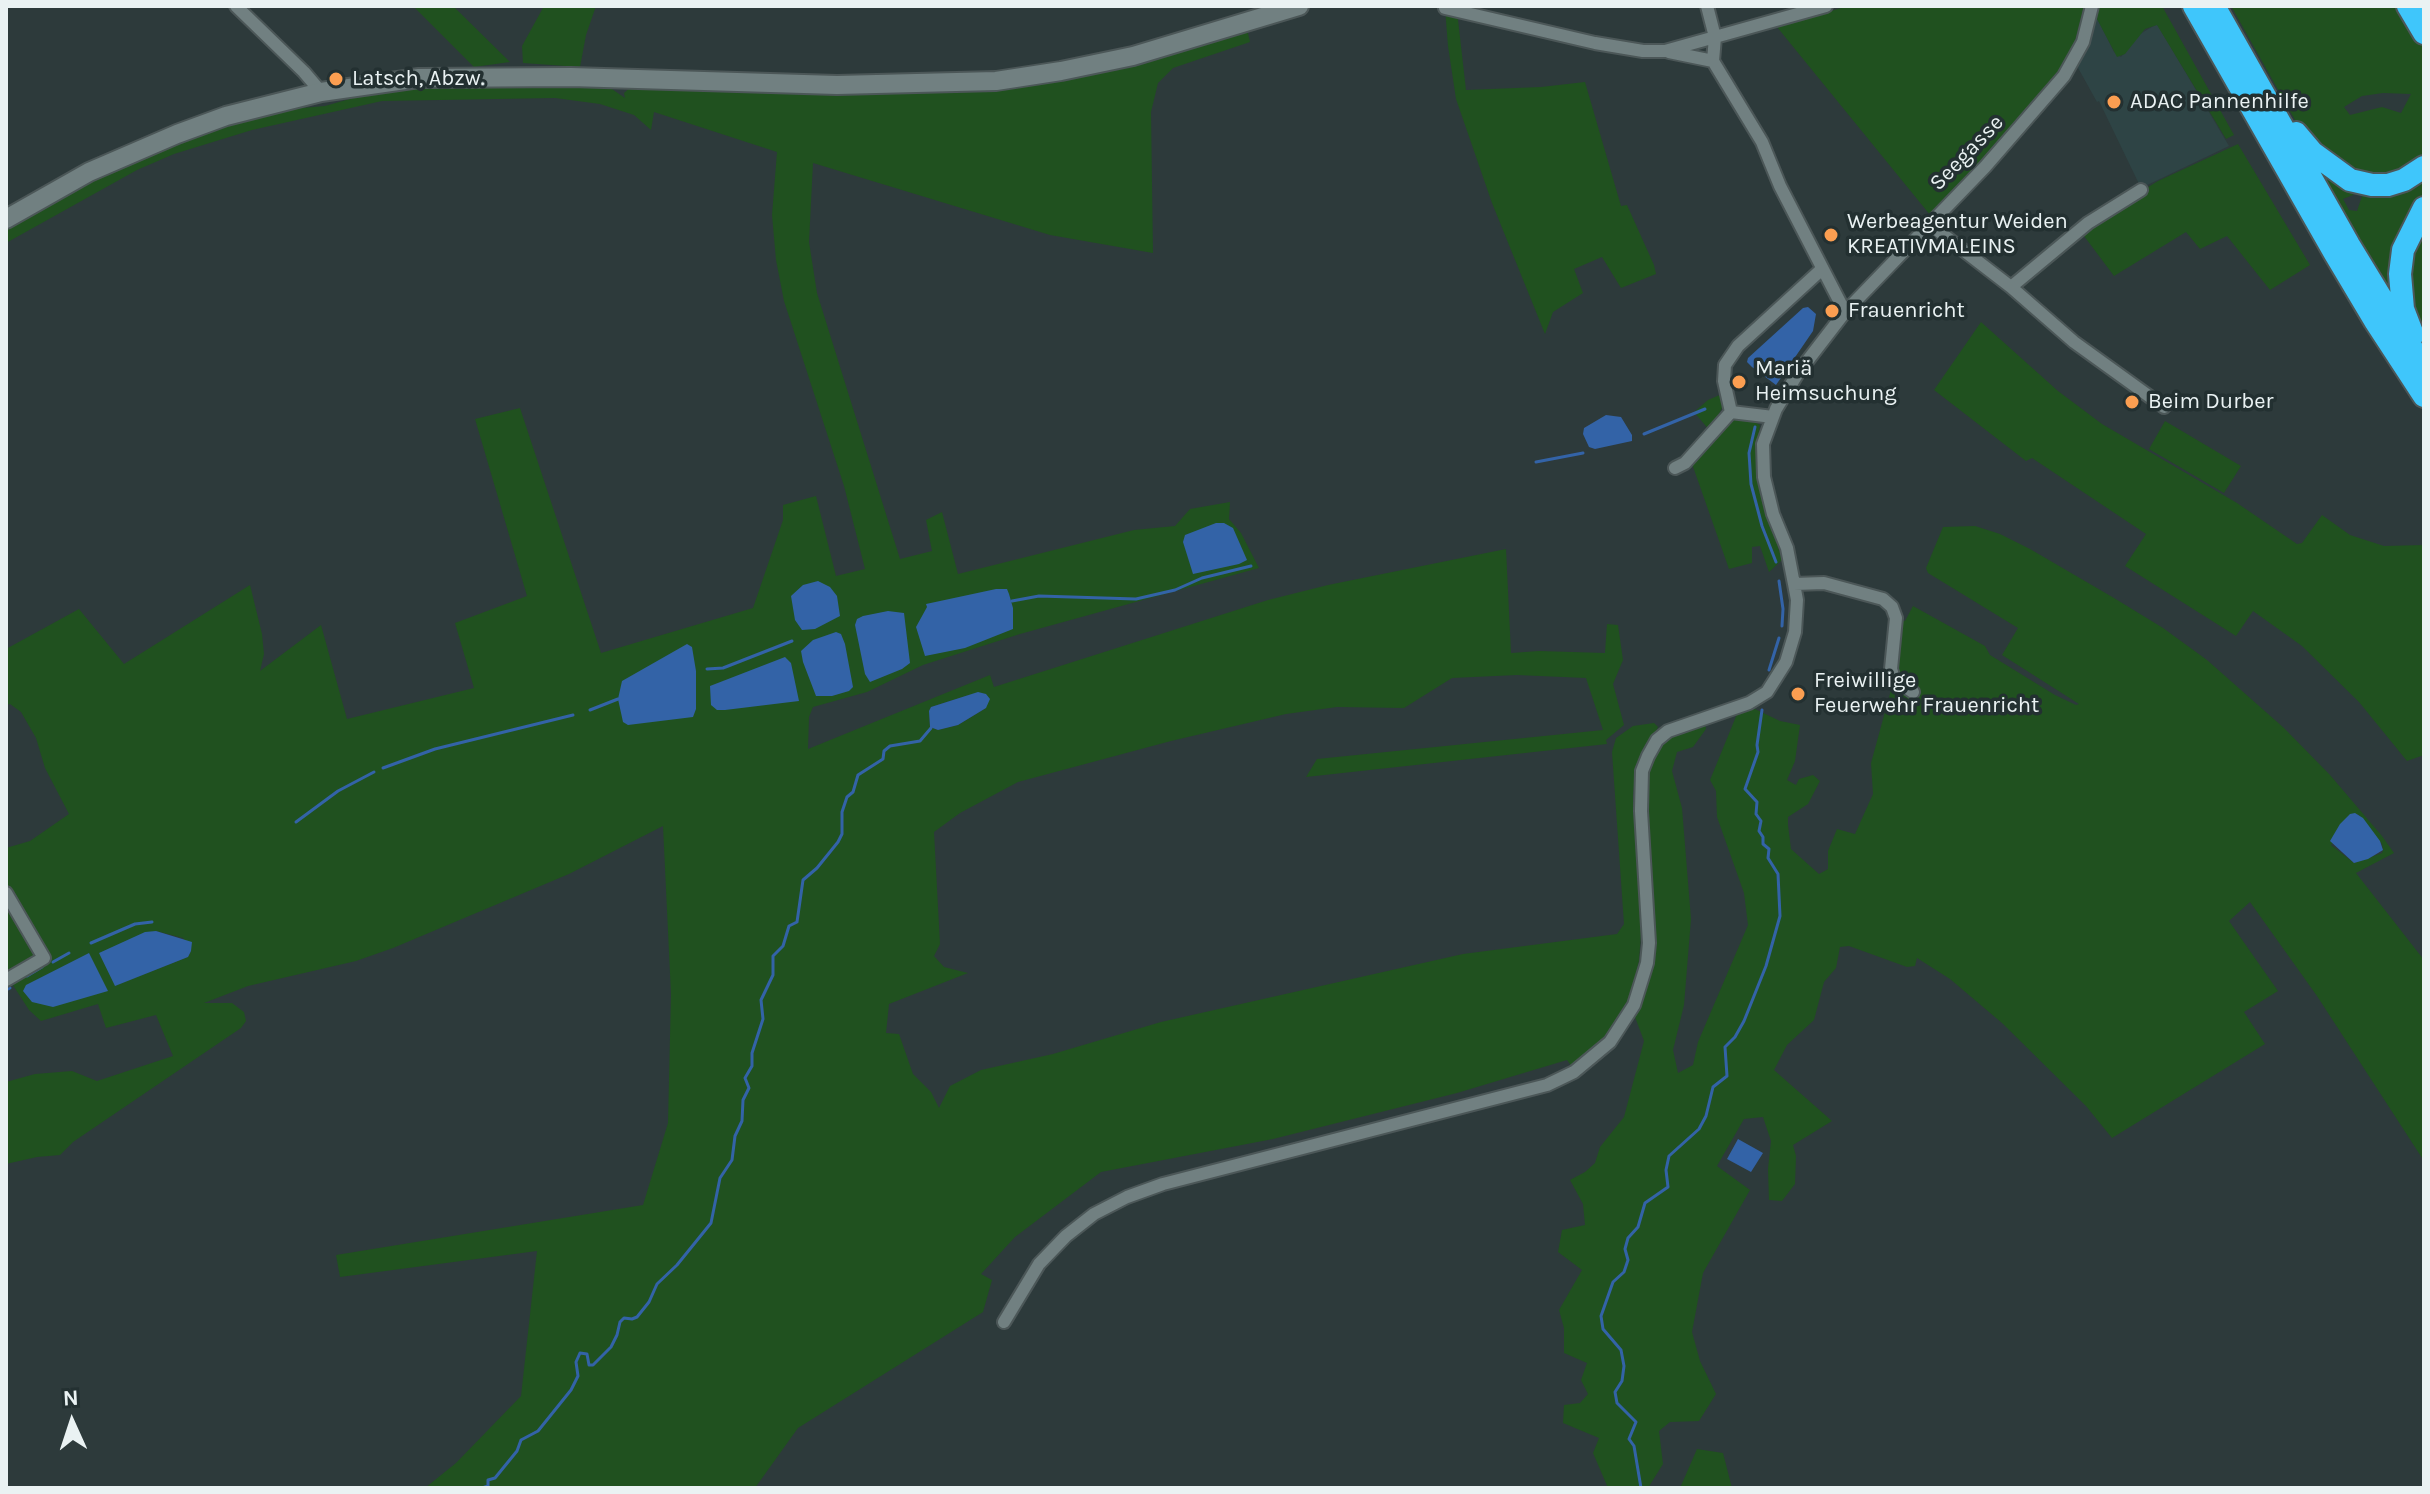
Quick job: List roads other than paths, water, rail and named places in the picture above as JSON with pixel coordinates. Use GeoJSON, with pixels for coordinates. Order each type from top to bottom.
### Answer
{"type":"FeatureCollection","features":[{"type":"Feature","properties":{"kind":"highway"},"geometry":{"type":"LineString","coordinates":[[2194,6],[2341,264],[2424,396]]}},
{"type":"Feature","properties":{"kind":"highway"},"geometry":{"type":"LineString","coordinates":[[2214,6],[2349,245],[2424,367]]}},
{"type":"Feature","properties":{"kind":"highway"},"geometry":{"type":"LineString","coordinates":[[2408,6],[2424,33]]}},
{"type":"Feature","properties":{"kind":"highway"},"geometry":{"type":"LineString","coordinates":[[2247,63],[2303,142],[2339,174],[2350,180],[2380,185],[2404,180],[2424,167]]}},
{"type":"Feature","properties":{"kind":"highway"},"geometry":{"type":"LineString","coordinates":[[2424,208],[2403,250],[2400,274],[2403,309],[2424,367]]}},
{"type":"Feature","properties":{"kind":"main road"},"geometry":{"type":"LineString","coordinates":[[6,219],[89,172],[177,134],[226,116],[321,92],[419,78],[571,77],[837,85],[996,81],[1121,59],[1299,6]]}},
{"type":"Feature","properties":{"kind":"street"},"geometry":{"type":"LineString","coordinates":[[236,6],[321,92]]}},
{"type":"Feature","properties":{"kind":"street"},"geometry":{"type":"LineString","coordinates":[[1707,6],[1715,37],[1713,61],[1762,142],[1780,186],[1845,312]]}},
{"type":"Feature","properties":{"kind":"street"},"geometry":{"type":"LineString","coordinates":[[1665,51],[1826,6]]}},
{"type":"Feature","properties":{"kind":"street","name":"Seegasse"},"geometry":{"type":"LineString","coordinates":[[1004,1322],[1039,1264],[1066,1236],[1094,1214],[1127,1197],[1163,1184],[1547,1085],[1566,1078],[1610,1042],[1634,1005],[1647,963],[1649,943],[1642,771],[1657,740],[1680,725],[1749,703],[1767,692],[1786,662],[1795,632],[1797,600],[1787,548],[1773,514],[1764,477],[1763,444],[1773,417],[1798,373],[1845,312],[1985,167],[2064,76],[2083,42],[2092,6]]}},
{"type":"Feature","properties":{"kind":"street"},"geometry":{"type":"LineString","coordinates":[[1445,8],[1595,43],[1643,51],[1665,51],[1713,61]]}},
{"type":"Feature","properties":{"kind":"street"},"geometry":{"type":"LineString","coordinates":[[2011,287],[2088,223],[2141,190]]}},
{"type":"Feature","properties":{"kind":"street"},"geometry":{"type":"LineString","coordinates":[[1928,223],[2011,287],[2074,342],[2164,407]]}},
{"type":"Feature","properties":{"kind":"street"},"geometry":{"type":"LineString","coordinates":[[1731,412],[1723,374],[1729,357],[1759,325],[1804,289],[1822,269]]}},
{"type":"Feature","properties":{"kind":"street"},"geometry":{"type":"LineString","coordinates":[[1731,412],[1773,417]]}},
{"type":"Feature","properties":{"kind":"street"},"geometry":{"type":"LineString","coordinates":[[1675,468],[1685,463],[1731,412]]}},
{"type":"Feature","properties":{"kind":"street"},"geometry":{"type":"LineString","coordinates":[[1794,584],[1824,583],[1883,599],[1892,607],[1896,618],[1891,669],[1894,679],[1913,692]]}},
{"type":"Feature","properties":{"kind":"street"},"geometry":{"type":"LineString","coordinates":[[6,893],[44,958],[6,980]]}},
{"type":"Feature","properties":{"kind":"water"},"geometry":{"type":"Polygon","coordinates":[[[1808,307],[1816,314],[1813,331],[1776,385],[1752,367],[1747,362],[1748,358],[1803,308],[1808,307]]]}},
{"type":"Feature","properties":{"kind":"water"},"geometry":{"type":"Polygon","coordinates":[[[1606,415],[1621,417],[1632,435],[1632,441],[1595,449],[1589,447],[1583,434],[1584,428],[1606,415]]]}},
{"type":"Feature","properties":{"kind":"water"},"geometry":{"type":"Polygon","coordinates":[[[1216,523],[1233,528],[1247,560],[1193,574],[1183,542],[1185,535],[1216,523]]]}},
{"type":"Feature","properties":{"kind":"water"},"geometry":{"type":"Polygon","coordinates":[[[818,581],[830,587],[837,596],[840,616],[815,629],[802,630],[795,620],[791,596],[803,585],[818,581]]]}},
{"type":"Feature","properties":{"kind":"water"},"geometry":{"type":"Polygon","coordinates":[[[1007,589],[1013,608],[1013,629],[965,648],[925,656],[916,627],[926,604],[1007,589]]]}},
{"type":"Feature","properties":{"kind":"water"},"geometry":{"type":"Polygon","coordinates":[[[888,611],[904,613],[910,663],[870,682],[865,674],[855,625],[857,619],[863,616],[888,611]]]}},
{"type":"Feature","properties":{"kind":"water"},"geometry":{"type":"Polygon","coordinates":[[[836,632],[841,634],[845,644],[853,687],[832,696],[816,696],[801,651],[813,640],[836,632]]]}},
{"type":"Feature","properties":{"kind":"water"},"geometry":{"type":"Polygon","coordinates":[[[687,644],[692,647],[696,671],[696,709],[693,717],[628,725],[623,722],[618,699],[622,681],[687,644]]]}},
{"type":"Feature","properties":{"kind":"water"},"geometry":{"type":"Polygon","coordinates":[[[785,657],[791,663],[799,701],[725,710],[717,710],[711,705],[710,686],[785,657]]]}},
{"type":"Feature","properties":{"kind":"water"},"geometry":{"type":"Polygon","coordinates":[[[978,692],[990,699],[986,708],[958,725],[938,730],[930,727],[931,707],[978,692]]]}},
{"type":"Feature","properties":{"kind":"water"},"geometry":{"type":"Polygon","coordinates":[[[2355,813],[2363,818],[2383,850],[2354,863],[2330,841],[2340,824],[2355,813]]]}},
{"type":"Feature","properties":{"kind":"water"},"geometry":{"type":"Polygon","coordinates":[[[156,931],[192,942],[188,957],[115,986],[99,953],[145,932],[156,931]]]}},
{"type":"Feature","properties":{"kind":"water"},"geometry":{"type":"Polygon","coordinates":[[[89,953],[108,991],[53,1007],[32,1002],[23,991],[26,985],[89,953]]]}},
{"type":"Feature","properties":{"kind":"water"},"geometry":{"type":"Polygon","coordinates":[[[1738,1139],[1763,1153],[1751,1172],[1727,1159],[1738,1139]]]}},
{"type":"Feature","properties":{"kind":"waterway"},"geometry":{"type":"LineString","coordinates":[[1644,434],[1705,409]]}},
{"type":"Feature","properties":{"kind":"waterway"},"geometry":{"type":"LineString","coordinates":[[1755,427],[1749,453],[1751,484],[1776,562]]}},
{"type":"Feature","properties":{"kind":"waterway"},"geometry":{"type":"LineString","coordinates":[[1536,462],[1583,453]]}},
{"type":"Feature","properties":{"kind":"waterway"},"geometry":{"type":"LineString","coordinates":[[1012,601],[1039,596],[1136,599],[1251,566]]}},
{"type":"Feature","properties":{"kind":"waterway"},"geometry":{"type":"LineString","coordinates":[[1779,581],[1782,626]]}},
{"type":"Feature","properties":{"kind":"waterway"},"geometry":{"type":"LineString","coordinates":[[1769,670],[1779,638]]}},
{"type":"Feature","properties":{"kind":"waterway"},"geometry":{"type":"LineString","coordinates":[[707,669],[723,668],[792,641]]}},
{"type":"Feature","properties":{"kind":"waterway"},"geometry":{"type":"LineString","coordinates":[[590,710],[618,699]]}},
{"type":"Feature","properties":{"kind":"waterway"},"geometry":{"type":"LineString","coordinates":[[1641,1488],[1634,1446],[1629,1439],[1636,1422],[1617,1403],[1615,1392],[1622,1381],[1624,1366],[1621,1350],[1603,1329],[1601,1316],[1613,1282],[1624,1272],[1628,1260],[1625,1249],[1628,1238],[1638,1227],[1645,1203],[1668,1187],[1666,1170],[1669,1156],[1699,1129],[1706,1116],[1713,1087],[1727,1076],[1725,1047],[1744,1021],[1766,966],[1780,916],[1778,874],[1768,858],[1769,849],[1763,844],[1759,831],[1761,821],[1756,814],[1757,802],[1745,789],[1758,752],[1762,710]]}},
{"type":"Feature","properties":{"kind":"waterway"},"geometry":{"type":"LineString","coordinates":[[383,768],[435,749],[573,715]]}},
{"type":"Feature","properties":{"kind":"waterway"},"geometry":{"type":"LineString","coordinates":[[482,1488],[488,1486],[488,1480],[495,1478],[517,1451],[521,1440],[538,1431],[571,1390],[578,1376],[576,1362],[580,1353],[587,1354],[589,1365],[593,1365],[611,1347],[620,1322],[624,1318],[637,1317],[649,1302],[657,1284],[711,1223],[720,1178],[732,1160],[735,1136],[742,1121],[743,1100],[749,1088],[745,1078],[752,1066],[752,1053],[763,1019],[761,1000],[773,975],[773,956],[783,946],[789,926],[797,922],[803,880],[838,842],[842,834],[842,812],[858,775],[883,759],[884,751],[890,746],[920,741],[931,728]]}},
{"type":"Feature","properties":{"kind":"waterway"},"geometry":{"type":"LineString","coordinates":[[296,822],[338,791],[374,772]]}},
{"type":"Feature","properties":{"kind":"waterway"},"geometry":{"type":"LineString","coordinates":[[91,943],[135,924],[152,922]]}},
{"type":"Feature","properties":{"kind":"waterway"},"geometry":{"type":"LineString","coordinates":[[53,962],[69,953]]}},
{"type":"Feature","properties":{"kind":"waterway"},"geometry":{"type":"LineString","coordinates":[[27,976],[42,967]]}},
{"type":"Feature","properties":{"kind":"waterway"},"geometry":{"type":"LineString","coordinates":[[6,990],[10,988]]}},
{"type":"Feature","properties":{"kind":"place","name":"Latsch, Abzw."},"geometry":{"type":"Point","coordinates":[336,79]}},
{"type":"Feature","properties":{"kind":"place","name":"ADAC Pannenhilfe"},"geometry":{"type":"Point","coordinates":[2114,102]}},
{"type":"Feature","properties":{"kind":"place","name":"Werbeagentur Weiden KREATIVMALEINS"},"geometry":{"type":"Point","coordinates":[1831,235]}},
{"type":"Feature","properties":{"kind":"place","name":"Frauenricht"},"geometry":{"type":"Point","coordinates":[1832,311]}},
{"type":"Feature","properties":{"kind":"place","name":"Mariä Heimsuchung"},"geometry":{"type":"Point","coordinates":[1739,382]}},
{"type":"Feature","properties":{"kind":"place","name":"Beim Durber"},"geometry":{"type":"Point","coordinates":[2132,402]}},
{"type":"Feature","properties":{"kind":"place","name":"Freiwillige Feuerwehr Frauenricht"},"geometry":{"type":"Point","coordinates":[1798,694]}}]}
